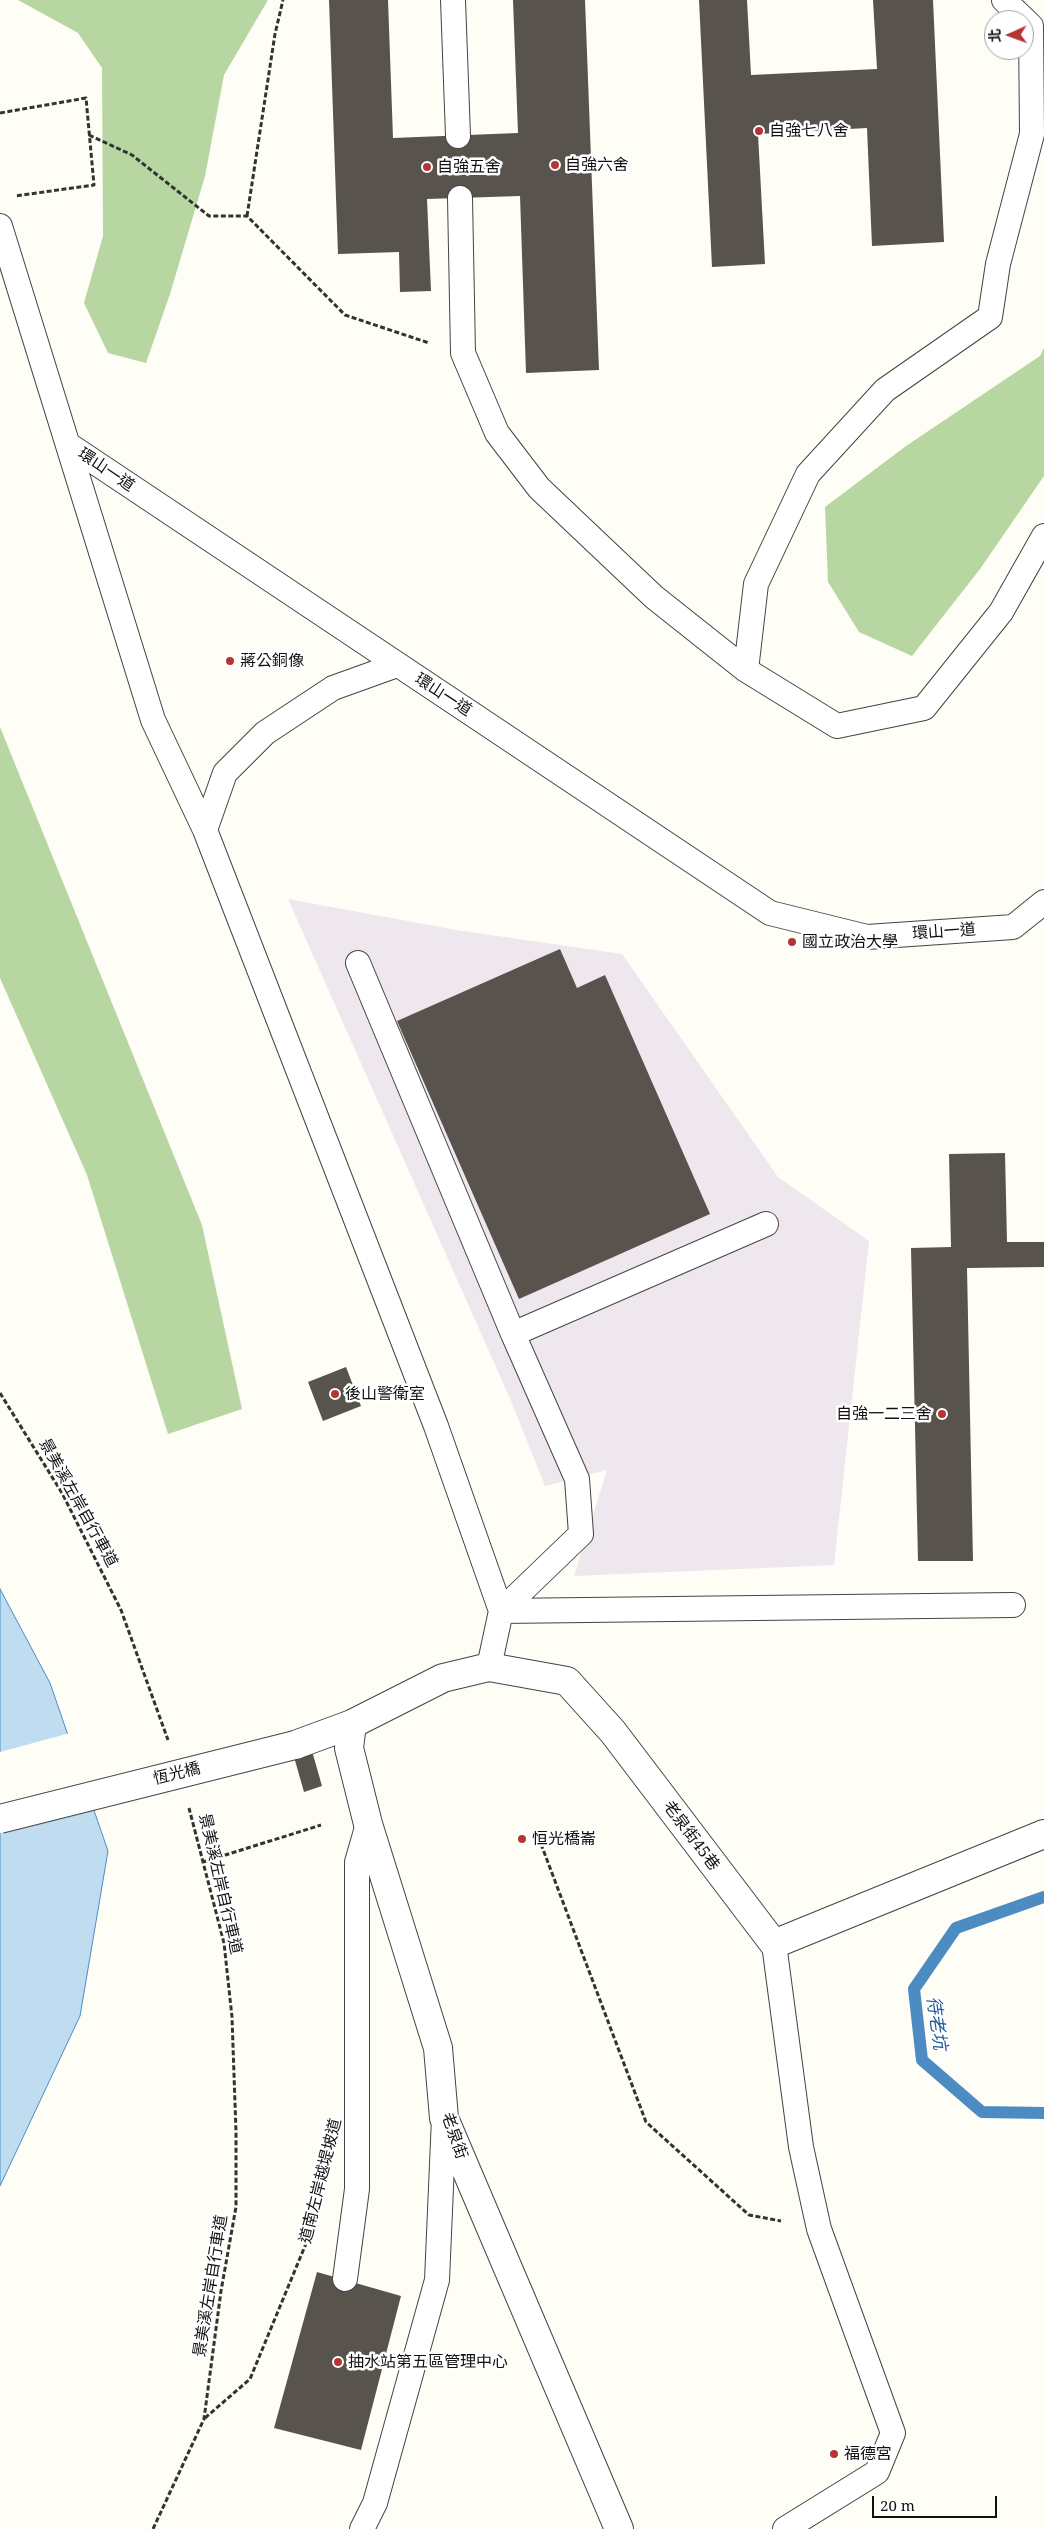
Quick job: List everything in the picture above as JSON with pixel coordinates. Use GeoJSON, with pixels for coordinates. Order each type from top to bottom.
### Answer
{"type":"FeatureCollection","features":[{"type":"Feature","properties":{"kind":"street","name":"老泉街45巷"},"geometry":{"type":"LineString","coordinates":[[352,1724],[443,1678],[489,1667],[567,1680],[612,1732],[774,1944]]}},
{"type":"Feature","properties":{"kind":"street","name":"恆光橋"},"geometry":{"type":"LineString","coordinates":[[0,1819],[294,1745],[352,1724]]}},
{"type":"Feature","properties":{"kind":"street","name":"老泉街"},"geometry":{"type":"LineString","coordinates":[[352,1724],[349,1748],[368,1824],[438,2048],[444,2118],[619,2529]]}},
{"type":"Feature","properties":{"kind":"street"},"geometry":{"type":"LineString","coordinates":[[774,1944],[1044,1834]]}},
{"type":"Feature","properties":{"kind":"lane"},"geometry":{"type":"LineString","coordinates":[[452,0],[458,136]]}},
{"type":"Feature","properties":{"kind":"lane"},"geometry":{"type":"LineString","coordinates":[[746,670],[756,584],[808,474],[885,390],[990,317],[998,264],[1032,134],[1031,26],[1004,0]]}},
{"type":"Feature","properties":{"kind":"lane"},"geometry":{"type":"LineString","coordinates":[[460,198],[463,353],[497,433],[539,488],[654,597],[746,670],[837,726],[924,708],[1002,612],[1044,536]]}},
{"type":"Feature","properties":{"kind":"lane","name":"環山一道"},"geometry":{"type":"LineString","coordinates":[[0,226],[17,285],[69,445],[770,913],[867,937],[1013,927],[1044,902]]}},
{"type":"Feature","properties":{"kind":"lane"},"geometry":{"type":"LineString","coordinates":[[69,445],[153,720],[205,830],[436,1426],[501,1611],[489,1667]]}},
{"type":"Feature","properties":{"kind":"lane"},"geometry":{"type":"LineString","coordinates":[[205,830],[225,773],[265,733],[334,688],[397,665]]}},
{"type":"Feature","properties":{"kind":"lane"},"geometry":{"type":"LineString","coordinates":[[358,963],[513,1334],[577,1478],[582,1534],[501,1611]]}},
{"type":"Feature","properties":{"kind":"lane"},"geometry":{"type":"LineString","coordinates":[[513,1334],[766,1224]]}},
{"type":"Feature","properties":{"kind":"lane"},"geometry":{"type":"LineString","coordinates":[[501,1611],[1013,1605]]}},
{"type":"Feature","properties":{"kind":"lane"},"geometry":{"type":"LineString","coordinates":[[345,2279],[357,2189],[356,1862],[368,1824]]}},
{"type":"Feature","properties":{"kind":"lane"},"geometry":{"type":"LineString","coordinates":[[774,1944],[801,2147],[819,2229],[893,2432],[877,2472],[785,2529]]}},
{"type":"Feature","properties":{"kind":"lane"},"geometry":{"type":"LineString","coordinates":[[362,2529],[375,2503],[437,2280],[444,2118]]}},
{"type":"Feature","properties":{"kind":"path"},"geometry":{"type":"LineString","coordinates":[[247,216],[275,34],[283,0]]}},
{"type":"Feature","properties":{"kind":"path"},"geometry":{"type":"LineString","coordinates":[[0,113],[86,98],[94,185],[9,197]]}},
{"type":"Feature","properties":{"kind":"path"},"geometry":{"type":"LineString","coordinates":[[89,135],[132,155],[209,216],[247,216],[344,316],[463,353]]}},
{"type":"Feature","properties":{"kind":"path","name":"景美溪左岸自行車道"},"geometry":{"type":"LineString","coordinates":[[0,1393],[62,1493],[121,1610],[169,1745]]}},
{"type":"Feature","properties":{"kind":"path","name":"景美溪左岸自行車道"},"geometry":{"type":"LineString","coordinates":[[153,2529],[204,2419],[221,2291],[236,2207],[236,2132],[232,2017],[224,1943],[187,1800]]}},
{"type":"Feature","properties":{"kind":"path"},"geometry":{"type":"LineString","coordinates":[[204,1862],[321,1825]]}},
{"type":"Feature","properties":{"kind":"path"},"geometry":{"type":"LineString","coordinates":[[541,1844],[646,2122],[749,2214],[819,2229]]}},
{"type":"Feature","properties":{"kind":"path","name":"道南左岸越堤坡道"},"geometry":{"type":"LineString","coordinates":[[204,2419],[250,2379],[305,2246],[322,2181]]}},
{"type":"Feature","properties":{"kind":"shaded area"},"geometry":{"type":"Polygon","coordinates":[[[288,899],[456,930],[622,954],[778,1177],[869,1241],[834,1565],[574,1576],[607,1470],[545,1486],[511,1401],[288,899]]]}},
{"type":"Feature","properties":{"kind":"green space"},"geometry":{"type":"Polygon","coordinates":[[[18,0],[268,0],[224,75],[205,176],[170,294],[146,363],[108,353],[84,303],[103,236],[102,68],[78,33],[18,0]]]}},
{"type":"Feature","properties":{"kind":"green space"},"geometry":{"type":"Polygon","coordinates":[[[1044,348],[1044,476],[980,569],[912,656],[859,632],[828,582],[825,507],[906,446],[1040,356],[1044,348]]]}},
{"type":"Feature","properties":{"kind":"green space"},"geometry":{"type":"Polygon","coordinates":[[[0,727],[202,1225],[242,1409],[168,1434],[87,1175],[0,978],[0,727]]]}},
{"type":"Feature","properties":{"kind":"water"},"geometry":{"type":"Polygon","coordinates":[[[0,1589],[50,1683],[108,1851],[80,2016],[0,2186],[0,1589]]]}},
{"type":"Feature","properties":{"kind":"pier"},"geometry":{"type":"Polygon","coordinates":[[[70,1733],[95,1806],[0,1832],[0,1752],[70,1733]]]}},
{"type":"Feature","properties":{"kind":"building"},"geometry":{"type":"Polygon","coordinates":[[[329,0],[388,0],[393,138],[518,133],[513,0],[585,0],[599,370],[526,373],[520,196],[427,199],[431,291],[400,292],[399,252],[338,254],[329,0]]]}},
{"type":"Feature","properties":{"kind":"building","name":"自強七八舍"},"geometry":{"type":"Polygon","coordinates":[[[699,0],[747,0],[751,75],[877,69],[873,0],[933,0],[944,242],[872,246],[867,128],[758,134],[765,264],[712,267],[699,0]]]}},
{"type":"Feature","properties":{"kind":"building"},"geometry":{"type":"Polygon","coordinates":[[[560,949],[577,988],[605,975],[710,1214],[519,1299],[397,1021],[560,949]]]}},
{"type":"Feature","properties":{"kind":"building","name":"自強一二三舍"},"geometry":{"type":"Polygon","coordinates":[[[1005,1153],[1007,1242],[1044,1242],[1044,1267],[967,1268],[973,1561],[918,1561],[911,1248],[951,1247],[949,1154],[1005,1153]]]}},
{"type":"Feature","properties":{"kind":"building","name":"後山警衛室"},"geometry":{"type":"Polygon","coordinates":[[[346,1367],[361,1406],[323,1421],[308,1382],[346,1367]]]}},
{"type":"Feature","properties":{"kind":"building"},"geometry":{"type":"Polygon","coordinates":[[[312,1751],[322,1786],[304,1792],[294,1757],[312,1751]]]}},
{"type":"Feature","properties":{"kind":"building","name":"抽水站第五區管理中心"},"geometry":{"type":"Polygon","coordinates":[[[317,2272],[401,2296],[361,2450],[274,2428],[317,2272]]]}},
{"type":"Feature","properties":{"kind":"waterway","name":"待老坑"},"geometry":{"type":"LineString","coordinates":[[1044,1897],[956,1928],[914,1989],[922,2060],[982,2112],[1044,2113]]}},
{"type":"Feature","properties":{"kind":"place","name":"自強七八舍"},"geometry":{"type":"Point","coordinates":[759,131]}},
{"type":"Feature","properties":{"kind":"place","name":"自強六舍"},"geometry":{"type":"Point","coordinates":[555,165]}},
{"type":"Feature","properties":{"kind":"place","name":"自強五舍"},"geometry":{"type":"Point","coordinates":[427,167]}},
{"type":"Feature","properties":{"kind":"place","name":"蔣公銅像"},"geometry":{"type":"Point","coordinates":[230,661]}},
{"type":"Feature","properties":{"kind":"place","name":"國立政治大學"},"geometry":{"type":"Point","coordinates":[792,942]}},
{"type":"Feature","properties":{"kind":"place","name":"後山警衛室"},"geometry":{"type":"Point","coordinates":[335,1394]}},
{"type":"Feature","properties":{"kind":"place","name":"自強一二三舍"},"geometry":{"type":"Point","coordinates":[942,1414]}},
{"type":"Feature","properties":{"kind":"place","name":"恒光橋崙"},"geometry":{"type":"Point","coordinates":[522,1839]}},
{"type":"Feature","properties":{"kind":"place","name":"抽水站第五區管理中心"},"geometry":{"type":"Point","coordinates":[338,2362]}},
{"type":"Feature","properties":{"kind":"place","name":"福德宮"},"geometry":{"type":"Point","coordinates":[834,2454]}}]}
